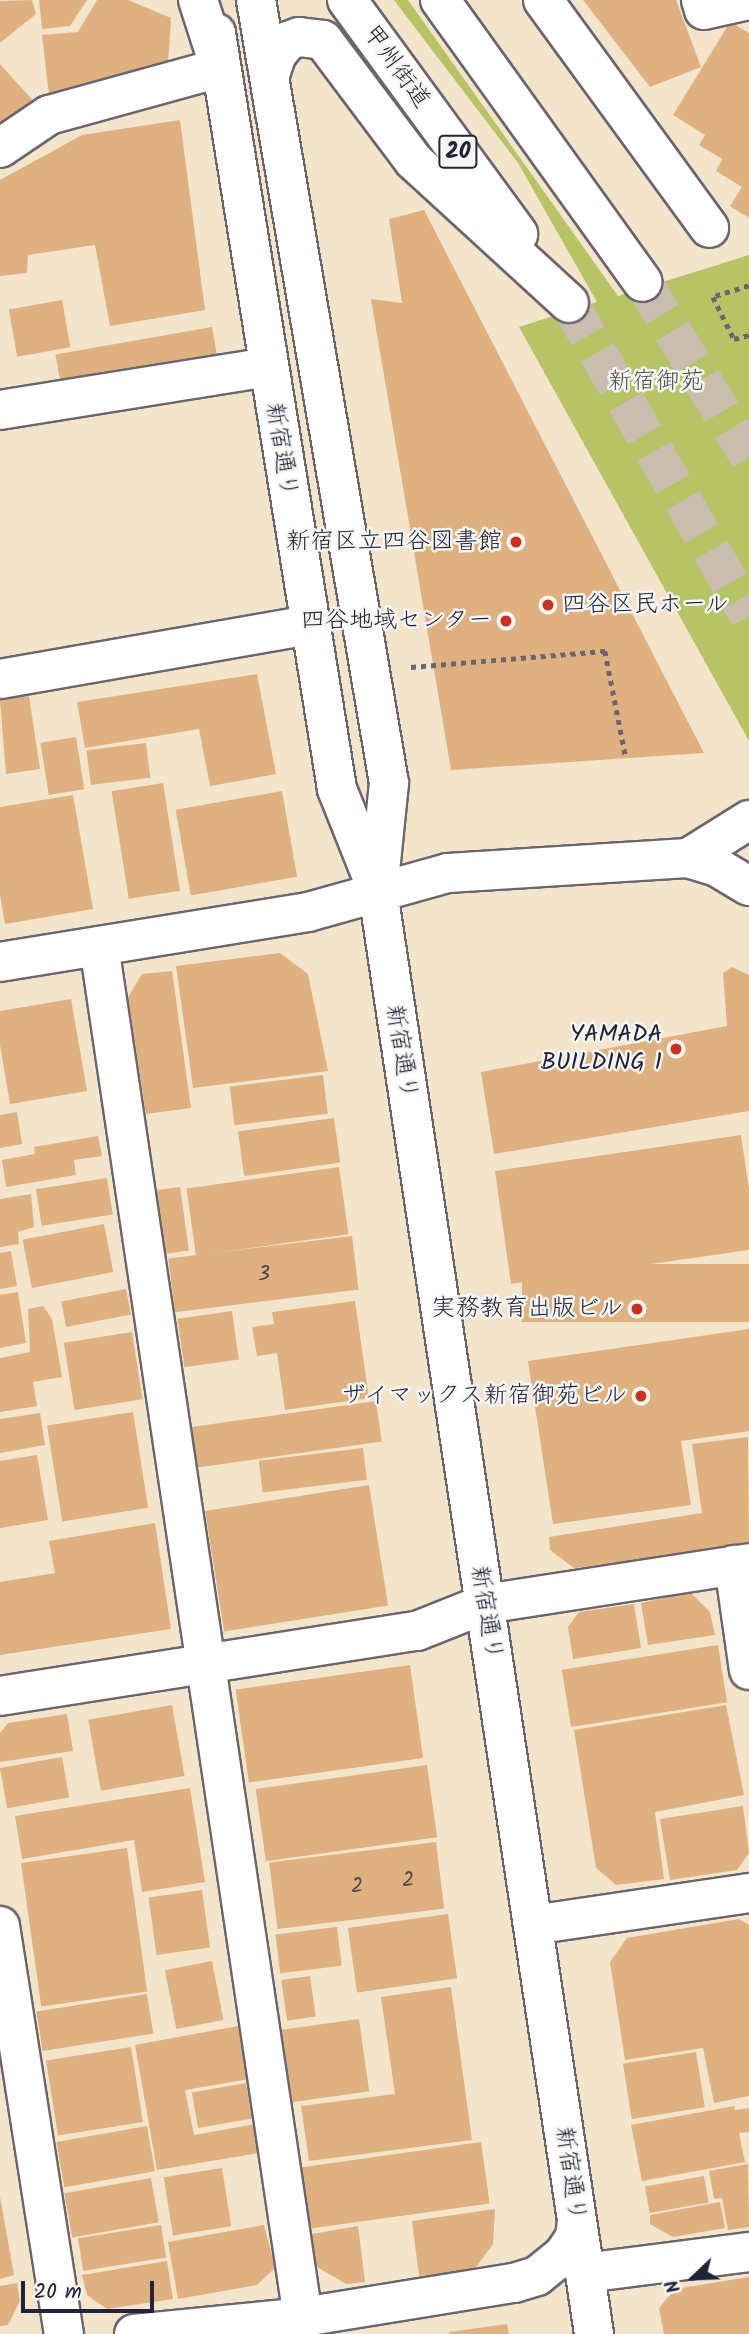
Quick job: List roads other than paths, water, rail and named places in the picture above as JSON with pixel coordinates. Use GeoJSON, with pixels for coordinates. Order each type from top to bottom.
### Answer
{"type":"FeatureCollection","features":[{"type":"Feature","properties":{"kind":"main road"},"geometry":{"type":"LineString","coordinates":[[0,148],[50,115],[220,68],[198,0]]}},
{"type":"Feature","properties":{"kind":"main road","name":"新宿通り"},"geometry":{"type":"LineString","coordinates":[[212,0],[220,68],[267,367],[337,789],[378,892],[594,2334]]}},
{"type":"Feature","properties":{"kind":"main road","name":"新宿通り"},"geometry":{"type":"LineString","coordinates":[[256,0],[271,72],[389,783],[378,892]]}},
{"type":"Feature","properties":{"kind":"main road","name":"甲州街道"},"geometry":{"type":"LineString","coordinates":[[271,72],[276,54],[288,41],[299,37],[323,40],[414,161],[569,303],[347,0]]}},
{"type":"Feature","properties":{"kind":"main road"},"geometry":{"type":"LineString","coordinates":[[440,0],[643,282]]}},
{"type":"Feature","properties":{"kind":"main road"},"geometry":{"type":"LineString","coordinates":[[543,0],[709,228]]}},
{"type":"Feature","properties":{"kind":"main road"},"geometry":{"type":"LineString","coordinates":[[701,0],[704,10],[749,0]]}},
{"type":"Feature","properties":{"kind":"main road"},"geometry":{"type":"LineString","coordinates":[[0,410],[267,367]]}},
{"type":"Feature","properties":{"kind":"main road"},"geometry":{"type":"LineString","coordinates":[[0,679],[309,625]]}},
{"type":"Feature","properties":{"kind":"main road"},"geometry":{"type":"LineString","coordinates":[[718,870],[749,820]]}},
{"type":"Feature","properties":{"kind":"main road"},"geometry":{"type":"LineString","coordinates":[[718,870],[749,831]]}},
{"type":"Feature","properties":{"kind":"main road"},"geometry":{"type":"LineString","coordinates":[[0,962],[308,912],[448,873],[718,870]]}},
{"type":"Feature","properties":{"kind":"main road"},"geometry":{"type":"LineString","coordinates":[[99,946],[303,2317]]}},
{"type":"Feature","properties":{"kind":"main road"},"geometry":{"type":"LineString","coordinates":[[0,1696],[418,1631],[485,1604],[742,1564],[749,1670]]}},
{"type":"Feature","properties":{"kind":"main road"},"geometry":{"type":"LineString","coordinates":[[533,1925],[749,1893]]}},
{"type":"Feature","properties":{"kind":"main road"},"geometry":{"type":"LineString","coordinates":[[0,1926],[64,2334]]}},
{"type":"Feature","properties":{"kind":"main road"},"geometry":{"type":"LineString","coordinates":[[134,2334],[245,2327],[537,2277],[563,2255],[575,2236],[576,2221]]}},
{"type":"Feature","properties":{"kind":"main road"},"geometry":{"type":"LineString","coordinates":[[585,2273],[749,2252]]}},
{"type":"Feature","properties":{"kind":"tunnel"},"geometry":{"type":"LineString","coordinates":[[643,282],[749,457]]}},
{"type":"Feature","properties":{"kind":"tunnel"},"geometry":{"type":"LineString","coordinates":[[569,303],[749,616]]}},
{"type":"Feature","properties":{"kind":"place","name":"新宿区立四谷図書館"},"geometry":{"type":"Point","coordinates":[516,542]}},
{"type":"Feature","properties":{"kind":"place","name":"四谷区民ホール"},"geometry":{"type":"Point","coordinates":[548,605]}},
{"type":"Feature","properties":{"kind":"place","name":"四谷地域センター"},"geometry":{"type":"Point","coordinates":[506,621]}},
{"type":"Feature","properties":{"kind":"place","name":"YAMADA BUILDING 1"},"geometry":{"type":"Point","coordinates":[676,1049]}},
{"type":"Feature","properties":{"kind":"place","name":"実務教育出版ビル"},"geometry":{"type":"Point","coordinates":[637,1309]}},
{"type":"Feature","properties":{"kind":"place","name":"ザイマックス新宿御苑ビル"},"geometry":{"type":"Point","coordinates":[641,1396]}},
{"type":"Feature","properties":{"kind":"park label","name":"新宿御苑"},"geometry":{"type":"Point","coordinates":[656,382]}}]}
